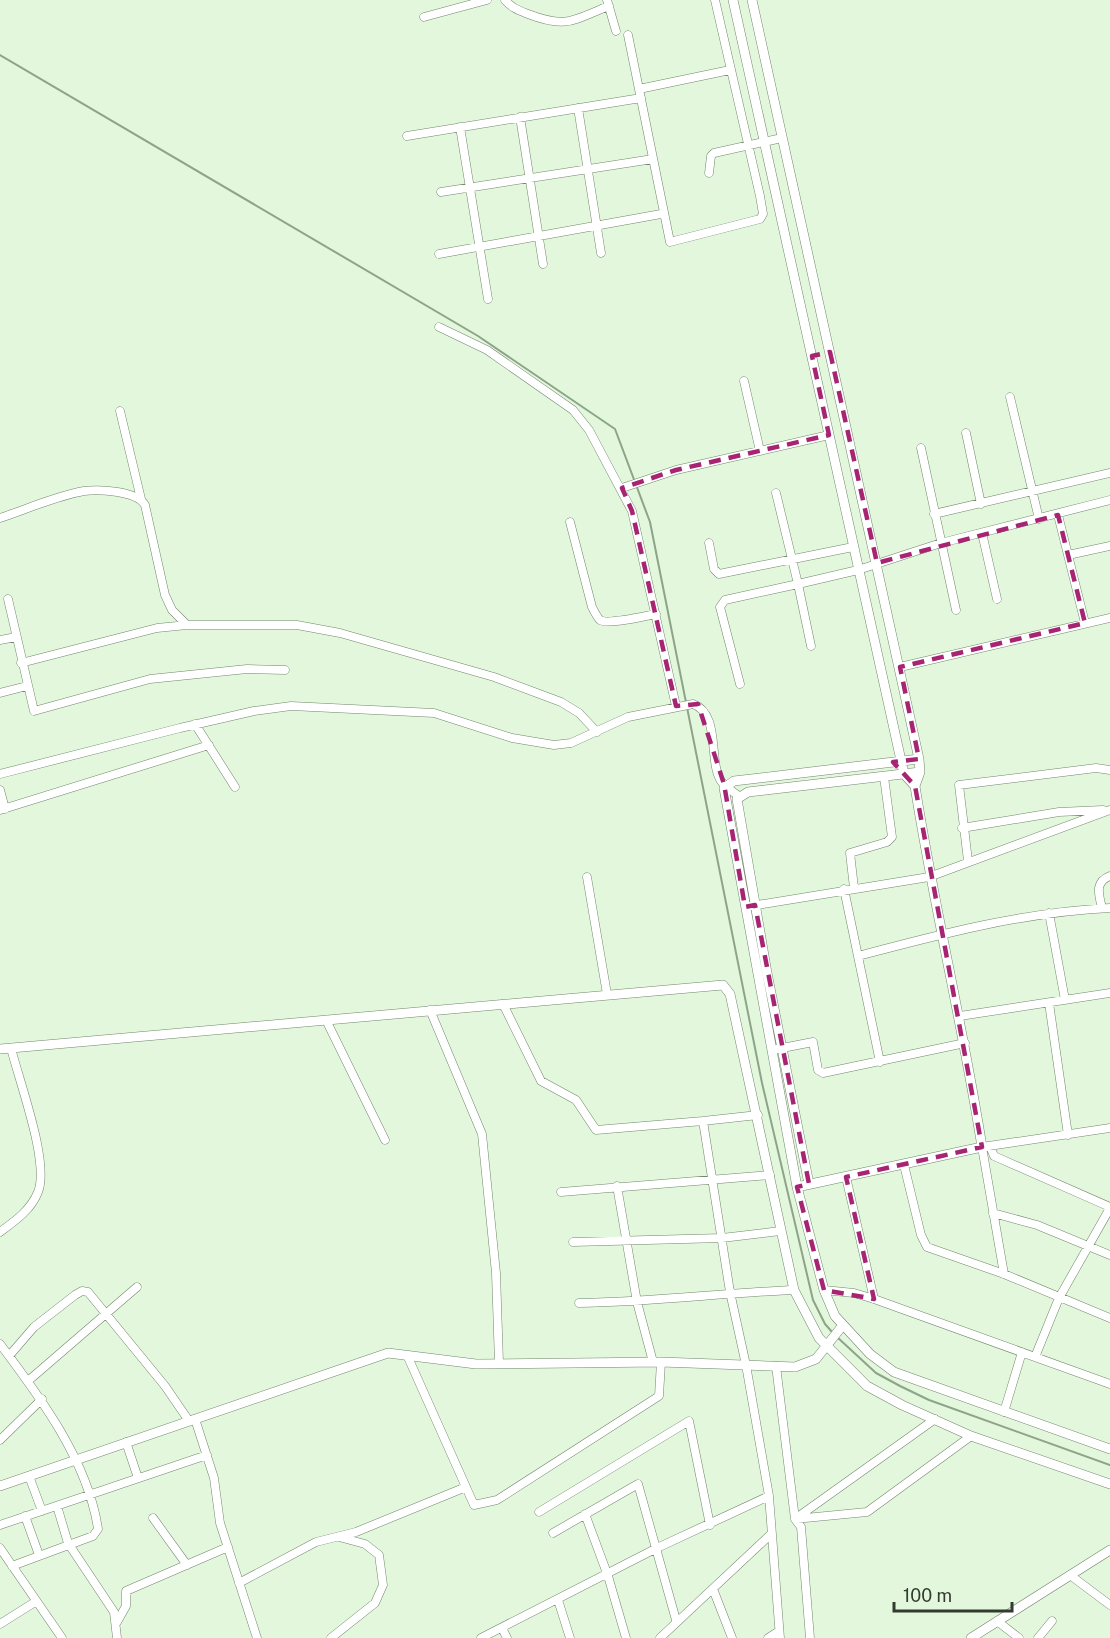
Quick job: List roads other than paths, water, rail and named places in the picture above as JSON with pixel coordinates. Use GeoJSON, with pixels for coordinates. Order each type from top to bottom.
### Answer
{"type":"FeatureCollection","features":[{"type":"Feature","properties":{"kind":"street"},"geometry":{"type":"LineString","coordinates":[[424,17],[487,0]]}},
{"type":"Feature","properties":{"kind":"street"},"geometry":{"type":"LineString","coordinates":[[505,0],[511,8],[552,23],[570,21],[608,3],[616,31]]}},
{"type":"Feature","properties":{"kind":"street"},"geometry":{"type":"LineString","coordinates":[[628,35],[670,242],[760,219],[762,210],[715,0]]}},
{"type":"Feature","properties":{"kind":"street"},"geometry":{"type":"LineString","coordinates":[[733,0],[904,774],[915,786]]}},
{"type":"Feature","properties":{"kind":"street"},"geometry":{"type":"LineString","coordinates":[[752,0],[919,759],[920,772],[915,786],[929,877],[986,1147],[993,1213],[1004,1274]]}},
{"type":"Feature","properties":{"kind":"street"},"geometry":{"type":"LineString","coordinates":[[639,89],[730,70]]}},
{"type":"Feature","properties":{"kind":"street"},"geometry":{"type":"LineString","coordinates":[[407,136],[641,98]]}},
{"type":"Feature","properties":{"kind":"street"},"geometry":{"type":"LineString","coordinates":[[578,108],[601,253]]}},
{"type":"Feature","properties":{"kind":"street"},"geometry":{"type":"LineString","coordinates":[[758,113],[776,109]]}},
{"type":"Feature","properties":{"kind":"street"},"geometry":{"type":"LineString","coordinates":[[520,117],[543,264]]}},
{"type":"Feature","properties":{"kind":"street"},"geometry":{"type":"LineString","coordinates":[[460,127],[488,299]]}},
{"type":"Feature","properties":{"kind":"street"},"geometry":{"type":"LineString","coordinates":[[709,173],[711,156],[714,153],[782,138]]}},
{"type":"Feature","properties":{"kind":"street"},"geometry":{"type":"LineString","coordinates":[[441,192],[653,159]]}},
{"type":"Feature","properties":{"kind":"street"},"geometry":{"type":"LineString","coordinates":[[439,254],[661,214]]}},
{"type":"Feature","properties":{"kind":"street"},"geometry":{"type":"LineString","coordinates":[[439,327],[487,350],[573,410],[589,430],[622,488],[632,511],[656,614],[683,705]]}},
{"type":"Feature","properties":{"kind":"street"},"geometry":{"type":"LineString","coordinates":[[812,356],[830,352]]}},
{"type":"Feature","properties":{"kind":"street"},"geometry":{"type":"LineString","coordinates":[[744,381],[760,451]]}},
{"type":"Feature","properties":{"kind":"street"},"geometry":{"type":"LineString","coordinates":[[1010,397],[1039,519]]}},
{"type":"Feature","properties":{"kind":"street"},"geometry":{"type":"LineString","coordinates":[[120,411],[141,498],[145,505],[165,595],[172,610],[187,625]]}},
{"type":"Feature","properties":{"kind":"street"},"geometry":{"type":"LineString","coordinates":[[966,433],[981,504]]}},
{"type":"Feature","properties":{"kind":"street"},"geometry":{"type":"LineString","coordinates":[[622,488],[646,479],[829,435]]}},
{"type":"Feature","properties":{"kind":"street"},"geometry":{"type":"LineString","coordinates":[[921,448],[956,610]]}},
{"type":"Feature","properties":{"kind":"street"},"geometry":{"type":"LineString","coordinates":[[934,514],[1110,473]]}},
{"type":"Feature","properties":{"kind":"street"},"geometry":{"type":"LineString","coordinates":[[0,518],[85,491],[141,498]]}},
{"type":"Feature","properties":{"kind":"street"},"geometry":{"type":"LineString","coordinates":[[776,494],[812,646]]}},
{"type":"Feature","properties":{"kind":"street"},"geometry":{"type":"LineString","coordinates":[[740,684],[720,606],[724,600],[858,570],[942,543],[1110,500]]}},
{"type":"Feature","properties":{"kind":"street"},"geometry":{"type":"LineString","coordinates":[[1058,514],[1085,623]]}},
{"type":"Feature","properties":{"kind":"street"},"geometry":{"type":"LineString","coordinates":[[570,522],[592,607],[599,618],[603,621],[615,621],[656,614]]}},
{"type":"Feature","properties":{"kind":"street"},"geometry":{"type":"LineString","coordinates":[[982,533],[997,599]]}},
{"type":"Feature","properties":{"kind":"street"},"geometry":{"type":"LineString","coordinates":[[709,543],[714,569],[719,574],[854,547]]}},
{"type":"Feature","properties":{"kind":"street"},"geometry":{"type":"LineString","coordinates":[[1068,555],[1110,546]]}},
{"type":"Feature","properties":{"kind":"street"},"geometry":{"type":"LineString","coordinates":[[8,599],[32,707],[38,711],[121,685],[150,679],[247,669],[285,670]]}},
{"type":"Feature","properties":{"kind":"street"},"geometry":{"type":"LineString","coordinates":[[900,667],[1110,618]]}},
{"type":"Feature","properties":{"kind":"street"},"geometry":{"type":"LineString","coordinates":[[21,663],[157,628],[187,625],[297,625],[340,633],[494,677],[561,702],[579,713],[597,732]]}},
{"type":"Feature","properties":{"kind":"street"},"geometry":{"type":"LineString","coordinates":[[0,640],[16,637]]}},
{"type":"Feature","properties":{"kind":"street"},"geometry":{"type":"LineString","coordinates":[[0,693],[27,686]]}},
{"type":"Feature","properties":{"kind":"street"},"geometry":{"type":"LineString","coordinates":[[0,774],[195,724],[264,709],[315,706],[434,713],[536,744],[571,743],[628,717],[683,705],[699,706],[708,722],[719,776],[725,785],[739,796]]}},
{"type":"Feature","properties":{"kind":"street"},"geometry":{"type":"LineString","coordinates":[[195,724],[235,787]]}},
{"type":"Feature","properties":{"kind":"street"},"geometry":{"type":"LineString","coordinates":[[0,790],[3,809],[208,745]]}},
{"type":"Feature","properties":{"kind":"street"},"geometry":{"type":"LineString","coordinates":[[725,785],[734,781],[919,759]]}},
{"type":"Feature","properties":{"kind":"street"},"geometry":{"type":"LineString","coordinates":[[968,861],[958,788],[962,784],[1096,768],[1110,770]]}},
{"type":"Feature","properties":{"kind":"street"},"geometry":{"type":"LineString","coordinates":[[739,796],[748,792],[920,772]]}},
{"type":"Feature","properties":{"kind":"street"},"geometry":{"type":"LineString","coordinates":[[854,888],[850,853],[887,842],[892,837],[884,777]]}},
{"type":"Feature","properties":{"kind":"street"},"geometry":{"type":"LineString","coordinates":[[725,785],[724,797],[797,1186],[824,1290],[835,1316],[870,1354],[894,1372],[1110,1449]]}},
{"type":"Feature","properties":{"kind":"street"},"geometry":{"type":"LineString","coordinates":[[739,796],[737,803],[755,905],[809,1184]]}},
{"type":"Feature","properties":{"kind":"street"},"geometry":{"type":"LineString","coordinates":[[745,907],[844,889],[929,877],[1110,810]]}},
{"type":"Feature","properties":{"kind":"street"},"geometry":{"type":"LineString","coordinates":[[962,828],[1059,812],[1110,810]]}},
{"type":"Feature","properties":{"kind":"street"},"geometry":{"type":"LineString","coordinates":[[858,956],[942,934],[1049,913],[1106,908],[1098,887],[1100,882],[1110,876]]}},
{"type":"Feature","properties":{"kind":"street"},"geometry":{"type":"LineString","coordinates":[[587,877],[607,994]]}},
{"type":"Feature","properties":{"kind":"street"},"geometry":{"type":"LineString","coordinates":[[844,889],[880,1062]]}},
{"type":"Feature","properties":{"kind":"street"},"geometry":{"type":"LineString","coordinates":[[1049,913],[1065,1000]]}},
{"type":"Feature","properties":{"kind":"street"},"geometry":{"type":"LineString","coordinates":[[0,1048],[712,985],[728,987],[758,1115],[780,1232],[794,1290],[819,1338],[867,1386],[902,1405],[971,1436],[1110,1484]]}},
{"type":"Feature","properties":{"kind":"street"},"geometry":{"type":"LineString","coordinates":[[960,1016],[1110,993]]}},
{"type":"Feature","properties":{"kind":"street"},"geometry":{"type":"LineString","coordinates":[[1049,1003],[1068,1135]]}},
{"type":"Feature","properties":{"kind":"street"},"geometry":{"type":"LineString","coordinates":[[503,1004],[541,1081],[576,1100],[596,1130],[758,1115]]}},
{"type":"Feature","properties":{"kind":"street"},"geometry":{"type":"LineString","coordinates":[[430,1010],[482,1134],[496,1273],[499,1363]]}},
{"type":"Feature","properties":{"kind":"street"},"geometry":{"type":"LineString","coordinates":[[326,1020],[385,1140]]}},
{"type":"Feature","properties":{"kind":"street"},"geometry":{"type":"LineString","coordinates":[[772,1050],[813,1042],[818,1070],[823,1073],[965,1043]]}},
{"type":"Feature","properties":{"kind":"street"},"geometry":{"type":"LineString","coordinates":[[0,1232],[17,1220],[32,1203],[41,1179],[39,1153],[10,1048]]}},
{"type":"Feature","properties":{"kind":"street"},"geometry":{"type":"LineString","coordinates":[[704,1121],[711,1180],[730,1292],[746,1365],[768,1496],[780,1634],[768,1638]]}},
{"type":"Feature","properties":{"kind":"street"},"geometry":{"type":"LineString","coordinates":[[797,1186],[986,1147],[1110,1128]]}},
{"type":"Feature","properties":{"kind":"street"},"geometry":{"type":"LineString","coordinates":[[986,1147],[994,1156],[1110,1208],[1059,1298],[1035,1357]]}},
{"type":"Feature","properties":{"kind":"street"},"geometry":{"type":"LineString","coordinates":[[904,1165],[921,1235],[927,1247],[1004,1274],[1110,1318]]}},
{"type":"Feature","properties":{"kind":"street"},"geometry":{"type":"LineString","coordinates":[[561,1192],[770,1175]]}},
{"type":"Feature","properties":{"kind":"street"},"geometry":{"type":"LineString","coordinates":[[846,1177],[874,1299]]}},
{"type":"Feature","properties":{"kind":"street"},"geometry":{"type":"LineString","coordinates":[[407,1355],[474,1505],[497,1500],[659,1396],[657,1362],[637,1302],[617,1186]]}},
{"type":"Feature","properties":{"kind":"street"},"geometry":{"type":"LineString","coordinates":[[993,1213],[1037,1225],[1110,1255]]}},
{"type":"Feature","properties":{"kind":"street"},"geometry":{"type":"LineString","coordinates":[[573,1242],[722,1238],[780,1232]]}},
{"type":"Feature","properties":{"kind":"street"},"geometry":{"type":"LineString","coordinates":[[28,1381],[137,1287]]}},
{"type":"Feature","properties":{"kind":"street"},"geometry":{"type":"LineString","coordinates":[[579,1303],[637,1302],[730,1292],[794,1290]]}},
{"type":"Feature","properties":{"kind":"street"},"geometry":{"type":"LineString","coordinates":[[824,1290],[854,1293],[874,1299],[1110,1384]]}},
{"type":"Feature","properties":{"kind":"street"},"geometry":{"type":"LineString","coordinates":[[9,1356],[34,1328],[82,1291],[94,1298],[192,1420],[207,1455],[228,1547],[257,1638]]}},
{"type":"Feature","properties":{"kind":"street"},"geometry":{"type":"LineString","coordinates":[[0,1486],[388,1353],[476,1364],[657,1362],[804,1365],[816,1359],[843,1325]]}},
{"type":"Feature","properties":{"kind":"street"},"geometry":{"type":"LineString","coordinates":[[0,1344],[42,1399],[74,1460],[98,1529],[93,1536],[68,1543],[12,1566]]}},
{"type":"Feature","properties":{"kind":"street"},"geometry":{"type":"LineString","coordinates":[[1004,1412],[1022,1352]]}},
{"type":"Feature","properties":{"kind":"street"},"geometry":{"type":"LineString","coordinates":[[776,1366],[795,1519],[801,1527],[810,1638]]}},
{"type":"Feature","properties":{"kind":"street"},"geometry":{"type":"LineString","coordinates":[[0,1440],[42,1399]]}},
{"type":"Feature","properties":{"kind":"street"},"geometry":{"type":"LineString","coordinates":[[795,1519],[935,1419]]}},
{"type":"Feature","properties":{"kind":"street"},"geometry":{"type":"LineString","coordinates":[[540,1512],[689,1421],[710,1525]]}},
{"type":"Feature","properties":{"kind":"street"},"geometry":{"type":"LineString","coordinates":[[795,1519],[867,1512],[971,1436]]}},
{"type":"Feature","properties":{"kind":"street"},"geometry":{"type":"LineString","coordinates":[[126,1442],[138,1478]]}},
{"type":"Feature","properties":{"kind":"street"},"geometry":{"type":"LineString","coordinates":[[0,1525],[207,1455]]}},
{"type":"Feature","properties":{"kind":"street"},"geometry":{"type":"LineString","coordinates":[[29,1476],[42,1510]]}},
{"type":"Feature","properties":{"kind":"street"},"geometry":{"type":"LineString","coordinates":[[553,1533],[638,1484],[676,1620]]}},
{"type":"Feature","properties":{"kind":"street"},"geometry":{"type":"LineString","coordinates":[[239,1583],[316,1542],[356,1532],[466,1487]]}},
{"type":"Feature","properties":{"kind":"street"},"geometry":{"type":"LineString","coordinates":[[481,1638],[657,1548],[768,1496]]}},
{"type":"Feature","properties":{"kind":"street"},"geometry":{"type":"LineString","coordinates":[[57,1506],[68,1543],[114,1612],[117,1622],[117,1638]]}},
{"type":"Feature","properties":{"kind":"street"},"geometry":{"type":"LineString","coordinates":[[585,1514],[608,1575],[626,1638]]}},
{"type":"Feature","properties":{"kind":"street"},"geometry":{"type":"LineString","coordinates":[[25,1516],[39,1555]]}},
{"type":"Feature","properties":{"kind":"street"},"geometry":{"type":"LineString","coordinates":[[153,1518],[187,1565]]}},
{"type":"Feature","properties":{"kind":"street"},"geometry":{"type":"LineString","coordinates":[[660,1638],[676,1620],[713,1589],[770,1535]]}},
{"type":"Feature","properties":{"kind":"street"},"geometry":{"type":"LineString","coordinates":[[331,1638],[375,1602],[383,1585],[379,1555],[365,1544],[337,1536]]}},
{"type":"Feature","properties":{"kind":"street"},"geometry":{"type":"LineString","coordinates":[[117,1622],[126,1606],[126,1592],[228,1547]]}},
{"type":"Feature","properties":{"kind":"street"},"geometry":{"type":"LineString","coordinates":[[0,1548],[35,1602],[62,1638]]}},
{"type":"Feature","properties":{"kind":"street"},"geometry":{"type":"LineString","coordinates":[[971,1638],[1110,1550]]}},
{"type":"Feature","properties":{"kind":"street"},"geometry":{"type":"LineString","coordinates":[[1070,1575],[1110,1605]]}},
{"type":"Feature","properties":{"kind":"street"},"geometry":{"type":"LineString","coordinates":[[713,1589],[732,1638]]}},
{"type":"Feature","properties":{"kind":"street"},"geometry":{"type":"LineString","coordinates":[[558,1600],[570,1638]]}},
{"type":"Feature","properties":{"kind":"street"},"geometry":{"type":"LineString","coordinates":[[0,1624],[35,1602]]}},
{"type":"Feature","properties":{"kind":"street"},"geometry":{"type":"LineString","coordinates":[[1038,1638],[1052,1621]]}},
{"type":"Feature","properties":{"kind":"street"},"geometry":{"type":"LineString","coordinates":[[997,1622],[1019,1638]]}},
{"type":"Feature","properties":{"kind":"street"},"geometry":{"type":"LineString","coordinates":[[502,1628],[507,1638]]}},
{"type":"Feature","properties":{"kind":"waterway"},"geometry":{"type":"LineString","coordinates":[[0,55],[478,336],[615,429],[650,522],[762,1083],[813,1300],[825,1324],[833,1333]]}},
{"type":"Feature","properties":{"kind":"waterway"},"geometry":{"type":"LineString","coordinates":[[837,1337],[876,1373],[929,1400],[1110,1465]]}}]}
